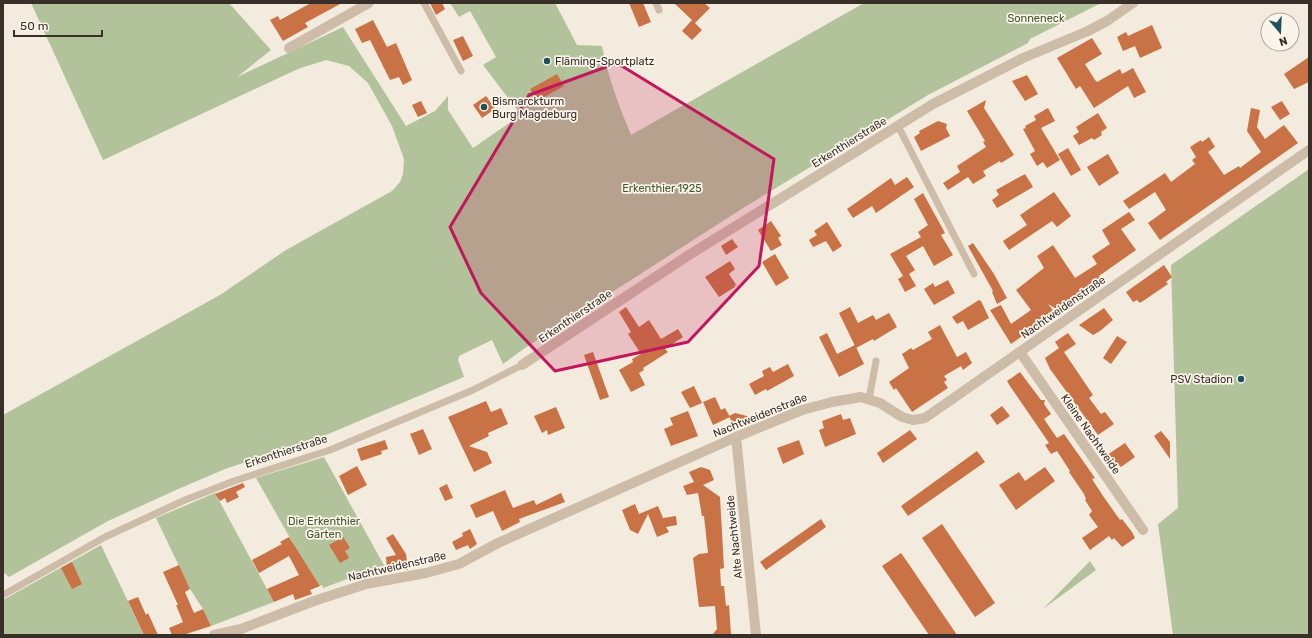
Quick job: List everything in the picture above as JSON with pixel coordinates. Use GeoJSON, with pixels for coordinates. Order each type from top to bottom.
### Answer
{"type":"FeatureCollection","features":[{"type":"Feature","properties":{"kind":"street"},"geometry":{"type":"LineString","coordinates":[[289,48],[369,3]]}},
{"type":"Feature","properties":{"kind":"street","name":"Erkenthierstraße"},"geometry":{"type":"LineString","coordinates":[[522,365],[689,256],[957,91],[1023,58],[1094,27],[1133,3]]}},
{"type":"Feature","properties":{"kind":"street","name":"Nachtweidenstraße"},"geometry":{"type":"LineString","coordinates":[[214,635],[241,629],[314,601],[366,584],[426,573],[459,564],[498,543],[736,437],[820,404],[852,398],[869,399],[880,403],[902,417],[913,420],[924,418],[1309,150]]}},
{"type":"Feature","properties":{"kind":"street","name":"Kleine Nachtweide"},"geometry":{"type":"LineString","coordinates":[[1020,352],[1143,530]]}},
{"type":"Feature","properties":{"kind":"street","name":"Alte Nachtweide"},"geometry":{"type":"LineString","coordinates":[[736,437],[756,635]]}},
{"type":"Feature","properties":{"kind":"lane"},"geometry":{"type":"LineString","coordinates":[[424,3],[461,71]]}},
{"type":"Feature","properties":{"kind":"lane"},"geometry":{"type":"LineString","coordinates":[[898,126],[974,274]]}},
{"type":"Feature","properties":{"kind":"lane"},"geometry":{"type":"LineString","coordinates":[[869,399],[876,361]]}},
{"type":"Feature","properties":{"kind":"lane","name":"Erkenthierstraße"},"geometry":{"type":"LineString","coordinates":[[3,595],[105,537],[185,500],[234,481],[330,450],[473,390],[522,365]]}},
{"type":"Feature","properties":{"kind":"highlighted area"},"geometry":{"type":"Polygon","coordinates":[[[617,63],[774,159],[759,266],[688,342],[555,371],[481,293],[450,227],[529,95],[617,63]]]}},
{"type":"Feature","properties":{"kind":"green space"},"geometry":{"type":"Polygon","coordinates":[[[31,3],[229,3],[271,50],[237,77],[343,27],[406,126],[435,111],[448,96],[448,110],[473,148],[521,115],[483,65],[496,57],[470,11],[459,17],[450,3],[555,3],[577,45],[602,46],[614,91],[631,135],[864,3],[1101,3],[1030,39],[1028,43],[928,95],[740,210],[525,348],[503,364],[492,340],[459,356],[458,360],[464,377],[321,437],[225,469],[176,490],[108,521],[9,577],[3,572],[3,415],[220,295],[286,250],[392,191],[400,182],[403,174],[404,159],[392,126],[368,83],[349,66],[326,60],[298,69],[103,160],[31,3]]]}},
{"type":"Feature","properties":{"kind":"green space","name":"PSV Stadion"},"geometry":{"type":"Polygon","coordinates":[[[1309,169],[1309,635],[1173,635],[1158,524],[1178,508],[1171,265],[1309,169]]]}},
{"type":"Feature","properties":{"kind":"green space","name":"Die Erkenthier Gärten"},"geometry":{"type":"Polygon","coordinates":[[[324,457],[385,567],[372,570],[323,588],[322,585],[320,586],[298,552],[256,478],[324,457]]]}},
{"type":"Feature","properties":{"kind":"green space"},"geometry":{"type":"Polygon","coordinates":[[[215,493],[274,602],[211,626],[203,609],[190,589],[156,518],[215,493]]]}},
{"type":"Feature","properties":{"kind":"green space"},"geometry":{"type":"Polygon","coordinates":[[[101,545],[144,635],[3,635],[3,600],[101,545]]]}},
{"type":"Feature","properties":{"kind":"green space"},"geometry":{"type":"Polygon","coordinates":[[[1090,561],[1096,570],[1043,609],[1090,561]]]}},
{"type":"Feature","properties":{"kind":"building"},"geometry":{"type":"Polygon","coordinates":[[[311,3],[342,3],[305,23],[308,27],[283,41],[270,20],[278,16],[280,20],[311,3]]]}},
{"type":"Feature","properties":{"kind":"building"},"geometry":{"type":"Polygon","coordinates":[[[430,3],[442,3],[445,9],[436,15],[430,3]]]}},
{"type":"Feature","properties":{"kind":"building"},"geometry":{"type":"Polygon","coordinates":[[[629,3],[643,3],[651,22],[639,27],[629,3]]]}},
{"type":"Feature","properties":{"kind":"building"},"geometry":{"type":"Polygon","coordinates":[[[674,3],[704,3],[710,8],[695,23],[674,3]]]}},
{"type":"Feature","properties":{"kind":"building"},"geometry":{"type":"Polygon","coordinates":[[[373,20],[387,47],[396,43],[412,80],[403,85],[399,77],[390,80],[370,40],[362,43],[355,29],[373,20]]]}},
{"type":"Feature","properties":{"kind":"building"},"geometry":{"type":"Polygon","coordinates":[[[692,20],[702,30],[692,40],[682,31],[692,20]]]}},
{"type":"Feature","properties":{"kind":"building"},"geometry":{"type":"Polygon","coordinates":[[[1152,25],[1162,48],[1140,58],[1135,46],[1123,51],[1117,37],[1126,32],[1128,36],[1152,25]]]}},
{"type":"Feature","properties":{"kind":"building"},"geometry":{"type":"Polygon","coordinates":[[[463,36],[473,56],[463,61],[453,40],[463,36]]]}},
{"type":"Feature","properties":{"kind":"building"},"geometry":{"type":"Polygon","coordinates":[[[1092,38],[1102,54],[1085,64],[1097,82],[1120,69],[1122,74],[1133,68],[1146,92],[1134,98],[1128,86],[1094,108],[1080,86],[1076,89],[1057,58],[1092,38]]]}},
{"type":"Feature","properties":{"kind":"building"},"geometry":{"type":"Polygon","coordinates":[[[1309,57],[1309,82],[1294,89],[1284,74],[1309,57]]]}},
{"type":"Feature","properties":{"kind":"building"},"geometry":{"type":"Polygon","coordinates":[[[557,74],[564,86],[537,101],[530,89],[557,74]]]}},
{"type":"Feature","properties":{"kind":"building"},"geometry":{"type":"Polygon","coordinates":[[[1027,75],[1038,94],[1025,101],[1012,81],[1027,75]]]}},
{"type":"Feature","properties":{"kind":"building","name":"Bismarckturm Burg Magdeburg"},"geometry":{"type":"Polygon","coordinates":[[[486,96],[495,109],[482,118],[473,105],[486,96]]]}},
{"type":"Feature","properties":{"kind":"building"},"geometry":{"type":"Polygon","coordinates":[[[986,100],[984,108],[1014,155],[983,171],[986,176],[973,184],[968,177],[948,190],[943,183],[960,172],[957,166],[986,147],[983,142],[985,141],[967,111],[986,100]]]}},
{"type":"Feature","properties":{"kind":"building"},"geometry":{"type":"Polygon","coordinates":[[[421,101],[427,113],[418,117],[412,105],[421,101]]]}},
{"type":"Feature","properties":{"kind":"building"},"geometry":{"type":"Polygon","coordinates":[[[1282,101],[1290,114],[1280,120],[1271,107],[1282,101]]]}},
{"type":"Feature","properties":{"kind":"building"},"geometry":{"type":"Polygon","coordinates":[[[1048,108],[1055,121],[1041,128],[1060,160],[1047,168],[1043,162],[1037,166],[1030,154],[1035,151],[1023,129],[1026,128],[1025,126],[1036,120],[1034,116],[1048,108]]]}},
{"type":"Feature","properties":{"kind":"building"},"geometry":{"type":"Polygon","coordinates":[[[1251,108],[1260,110],[1257,127],[1265,139],[1284,125],[1298,143],[1160,240],[1148,223],[1166,210],[1155,192],[1129,209],[1123,201],[1165,173],[1171,182],[1195,164],[1192,160],[1196,157],[1190,147],[1209,137],[1215,147],[1208,152],[1224,175],[1239,166],[1240,168],[1261,152],[1247,131],[1251,108]]]}},
{"type":"Feature","properties":{"kind":"building"},"geometry":{"type":"Polygon","coordinates":[[[1098,113],[1107,128],[1101,132],[1102,135],[1094,140],[1092,138],[1079,145],[1073,136],[1079,132],[1076,127],[1098,113]]]}},
{"type":"Feature","properties":{"kind":"building"},"geometry":{"type":"Polygon","coordinates":[[[938,121],[947,124],[946,128],[950,136],[921,151],[914,137],[920,133],[919,131],[938,121]]]}},
{"type":"Feature","properties":{"kind":"building"},"geometry":{"type":"Polygon","coordinates":[[[1068,148],[1081,170],[1071,176],[1058,154],[1068,148]]]}},
{"type":"Feature","properties":{"kind":"building"},"geometry":{"type":"Polygon","coordinates":[[[1108,154],[1119,173],[1099,186],[1087,167],[1108,154]]]}},
{"type":"Feature","properties":{"kind":"building"},"geometry":{"type":"Polygon","coordinates":[[[1025,174],[1033,187],[997,208],[992,200],[999,195],[996,190],[1025,174]]]}},
{"type":"Feature","properties":{"kind":"building"},"geometry":{"type":"Polygon","coordinates":[[[907,177],[914,187],[876,213],[872,206],[853,218],[847,209],[891,178],[895,185],[907,177]]]}},
{"type":"Feature","properties":{"kind":"building"},"geometry":{"type":"Polygon","coordinates":[[[1054,192],[1071,216],[1057,227],[1052,221],[1009,250],[1003,241],[1027,225],[1020,215],[1054,192]]]}},
{"type":"Feature","properties":{"kind":"building"},"geometry":{"type":"Polygon","coordinates":[[[923,193],[945,233],[941,235],[953,255],[934,266],[923,246],[906,256],[915,270],[909,274],[916,286],[905,292],[898,279],[903,276],[890,254],[921,237],[918,232],[928,225],[914,199],[923,193]]]}},
{"type":"Feature","properties":{"kind":"building"},"geometry":{"type":"Polygon","coordinates":[[[1129,212],[1135,220],[1121,229],[1136,250],[1099,276],[1102,280],[1058,310],[1048,304],[1055,313],[1011,344],[990,310],[1001,305],[1011,324],[1031,310],[1016,290],[1044,268],[1037,256],[1053,245],[1075,278],[1097,264],[1092,256],[1110,244],[1102,230],[1129,212]]]}},
{"type":"Feature","properties":{"kind":"building"},"geometry":{"type":"Polygon","coordinates":[[[771,221],[781,236],[778,238],[782,245],[771,251],[758,230],[771,221]]]}},
{"type":"Feature","properties":{"kind":"building"},"geometry":{"type":"Polygon","coordinates":[[[827,222],[842,246],[833,252],[826,241],[813,247],[809,240],[817,235],[814,231],[827,222]]]}},
{"type":"Feature","properties":{"kind":"building"},"geometry":{"type":"Polygon","coordinates":[[[732,239],[738,247],[726,255],[721,246],[732,239]]]}},
{"type":"Feature","properties":{"kind":"building"},"geometry":{"type":"Polygon","coordinates":[[[973,243],[994,274],[1007,298],[997,304],[992,292],[993,291],[968,246],[973,243]]]}},
{"type":"Feature","properties":{"kind":"building"},"geometry":{"type":"Polygon","coordinates":[[[775,254],[789,278],[776,286],[762,262],[775,254]]]}},
{"type":"Feature","properties":{"kind":"building"},"geometry":{"type":"Polygon","coordinates":[[[730,261],[735,269],[729,274],[737,286],[734,285],[735,287],[719,297],[705,277],[730,261]]]}},
{"type":"Feature","properties":{"kind":"building"},"geometry":{"type":"Polygon","coordinates":[[[1164,265],[1172,277],[1166,282],[1168,284],[1140,303],[1137,300],[1133,302],[1126,292],[1164,265]]]}},
{"type":"Feature","properties":{"kind":"building"},"geometry":{"type":"Polygon","coordinates":[[[948,280],[955,293],[934,305],[924,289],[933,283],[935,287],[948,280]]]}},
{"type":"Feature","properties":{"kind":"building"},"geometry":{"type":"Polygon","coordinates":[[[979,300],[981,301],[989,318],[968,330],[963,321],[957,324],[952,317],[979,300]]]}},
{"type":"Feature","properties":{"kind":"building"},"geometry":{"type":"Polygon","coordinates":[[[626,307],[639,327],[649,320],[661,339],[678,329],[683,337],[665,349],[668,352],[643,368],[644,370],[639,373],[645,385],[631,392],[619,370],[633,362],[632,359],[641,354],[628,334],[631,332],[619,312],[626,307]]]}},
{"type":"Feature","properties":{"kind":"building"},"geometry":{"type":"Polygon","coordinates":[[[850,307],[858,323],[873,315],[876,320],[889,313],[897,327],[874,341],[873,339],[856,348],[839,313],[850,307]]]}},
{"type":"Feature","properties":{"kind":"building"},"geometry":{"type":"Polygon","coordinates":[[[1104,308],[1113,320],[1100,331],[1093,335],[1079,325],[1104,308]]]}},
{"type":"Feature","properties":{"kind":"building"},"geometry":{"type":"Polygon","coordinates":[[[940,325],[957,357],[966,352],[972,363],[963,370],[961,366],[944,376],[947,380],[944,382],[948,388],[912,412],[896,388],[894,390],[889,382],[909,368],[902,354],[911,348],[913,350],[932,339],[928,332],[940,325]]]}},
{"type":"Feature","properties":{"kind":"building"},"geometry":{"type":"Polygon","coordinates":[[[827,333],[837,354],[855,345],[864,364],[839,377],[819,337],[827,333]]]}},
{"type":"Feature","properties":{"kind":"building"},"geometry":{"type":"Polygon","coordinates":[[[1068,333],[1076,344],[1064,352],[1093,395],[1089,398],[1101,414],[1105,412],[1114,424],[1098,435],[1050,369],[1045,358],[1059,348],[1055,342],[1068,333]]]}},
{"type":"Feature","properties":{"kind":"building"},"geometry":{"type":"Polygon","coordinates":[[[1117,336],[1127,342],[1111,364],[1103,358],[1117,336]]]}},
{"type":"Feature","properties":{"kind":"building"},"geometry":{"type":"Polygon","coordinates":[[[593,352],[609,397],[600,400],[584,355],[593,352]]]}},
{"type":"Feature","properties":{"kind":"building"},"geometry":{"type":"Polygon","coordinates":[[[788,364],[794,376],[767,391],[766,389],[755,395],[749,384],[764,376],[762,371],[770,367],[773,372],[788,364]]]}},
{"type":"Feature","properties":{"kind":"building"},"geometry":{"type":"Polygon","coordinates":[[[1020,372],[1041,400],[1045,400],[1044,404],[1051,414],[1044,419],[1057,438],[1064,434],[1095,478],[1092,479],[1103,496],[1120,520],[1122,519],[1132,532],[1135,538],[1122,547],[1114,538],[1112,540],[1109,536],[1090,550],[1082,538],[1098,527],[1089,515],[1092,511],[1085,500],[1084,494],[1069,472],[1070,471],[1057,451],[1051,454],[1045,445],[1049,443],[1007,381],[1020,372]]]}},
{"type":"Feature","properties":{"kind":"building"},"geometry":{"type":"Polygon","coordinates":[[[694,386],[702,403],[690,408],[681,392],[694,386]]]}},
{"type":"Feature","properties":{"kind":"building"},"geometry":{"type":"Polygon","coordinates":[[[715,397],[721,410],[725,408],[730,417],[713,425],[703,402],[715,397]]]}},
{"type":"Feature","properties":{"kind":"building"},"geometry":{"type":"Polygon","coordinates":[[[486,401],[491,412],[501,408],[508,424],[488,433],[489,436],[469,446],[487,452],[492,463],[474,472],[448,417],[486,401]]]}},
{"type":"Feature","properties":{"kind":"building"},"geometry":{"type":"Polygon","coordinates":[[[1002,406],[1010,416],[997,425],[990,415],[1002,406]]]}},
{"type":"Feature","properties":{"kind":"building"},"geometry":{"type":"Polygon","coordinates":[[[556,407],[565,428],[548,435],[547,430],[542,433],[534,416],[556,407]]]}},
{"type":"Feature","properties":{"kind":"building"},"geometry":{"type":"Polygon","coordinates":[[[688,411],[698,436],[671,446],[664,429],[673,425],[670,418],[688,411]]]}},
{"type":"Feature","properties":{"kind":"building"},"geometry":{"type":"Polygon","coordinates":[[[735,413],[755,418],[734,426],[729,416],[735,413]]]}},
{"type":"Feature","properties":{"kind":"building"},"geometry":{"type":"Polygon","coordinates":[[[841,414],[843,420],[850,418],[856,434],[825,447],[819,430],[824,428],[822,421],[841,414]]]}},
{"type":"Feature","properties":{"kind":"building"},"geometry":{"type":"Polygon","coordinates":[[[423,429],[432,449],[419,455],[410,434],[423,429]]]}},
{"type":"Feature","properties":{"kind":"building"},"geometry":{"type":"Polygon","coordinates":[[[910,430],[917,439],[883,463],[877,453],[910,430]]]}},
{"type":"Feature","properties":{"kind":"building"},"geometry":{"type":"Polygon","coordinates":[[[1161,431],[1170,442],[1170,459],[1154,436],[1161,431]]]}},
{"type":"Feature","properties":{"kind":"building"},"geometry":{"type":"Polygon","coordinates":[[[385,440],[388,449],[381,451],[382,454],[361,461],[357,449],[385,440]]]}},
{"type":"Feature","properties":{"kind":"building"},"geometry":{"type":"Polygon","coordinates":[[[799,440],[804,454],[783,464],[777,448],[799,440]]]}},
{"type":"Feature","properties":{"kind":"building"},"geometry":{"type":"Polygon","coordinates":[[[1125,443],[1135,457],[1121,467],[1119,465],[1116,467],[1107,455],[1125,443]]]}},
{"type":"Feature","properties":{"kind":"building"},"geometry":{"type":"Polygon","coordinates":[[[977,451],[985,462],[908,516],[901,506],[977,451]]]}},
{"type":"Feature","properties":{"kind":"building"},"geometry":{"type":"Polygon","coordinates":[[[357,466],[367,485],[348,495],[339,476],[357,466]]]}},
{"type":"Feature","properties":{"kind":"building"},"geometry":{"type":"Polygon","coordinates":[[[701,467],[710,470],[714,480],[703,485],[720,497],[724,568],[720,569],[721,586],[724,586],[726,606],[729,605],[731,635],[712,635],[717,629],[715,606],[699,607],[693,558],[699,554],[708,553],[704,516],[702,516],[698,493],[687,495],[683,486],[694,482],[689,472],[701,467]]]}},
{"type":"Feature","properties":{"kind":"building"},"geometry":{"type":"Polygon","coordinates":[[[1045,467],[1055,481],[1016,510],[999,485],[1019,472],[1025,481],[1045,467]]]}},
{"type":"Feature","properties":{"kind":"building"},"geometry":{"type":"Polygon","coordinates":[[[243,483],[245,487],[236,492],[239,497],[227,503],[225,498],[220,501],[215,494],[243,483]]]}},
{"type":"Feature","properties":{"kind":"building"},"geometry":{"type":"Polygon","coordinates":[[[447,484],[453,498],[445,501],[439,488],[447,484]]]}},
{"type":"Feature","properties":{"kind":"building"},"geometry":{"type":"Polygon","coordinates":[[[505,490],[513,508],[534,500],[536,505],[561,493],[565,502],[519,519],[520,522],[502,531],[493,511],[476,518],[470,505],[505,490]]]}},
{"type":"Feature","properties":{"kind":"building"},"geometry":{"type":"Polygon","coordinates":[[[635,504],[639,514],[658,506],[663,518],[676,516],[677,525],[666,527],[669,532],[657,537],[648,514],[638,534],[630,530],[622,510],[635,504]]]}},
{"type":"Feature","properties":{"kind":"building"},"geometry":{"type":"Polygon","coordinates":[[[821,519],[826,527],[766,570],[760,562],[821,519]]]}},
{"type":"Feature","properties":{"kind":"building"},"geometry":{"type":"Polygon","coordinates":[[[942,524],[995,603],[975,617],[922,538],[942,524]]]}},
{"type":"Feature","properties":{"kind":"building"},"geometry":{"type":"Polygon","coordinates":[[[470,529],[477,544],[470,549],[468,545],[456,550],[452,542],[463,536],[462,533],[470,529]]]}},
{"type":"Feature","properties":{"kind":"building"},"geometry":{"type":"Polygon","coordinates":[[[393,534],[406,554],[408,570],[404,570],[401,565],[387,567],[386,557],[396,555],[386,538],[393,534]]]}},
{"type":"Feature","properties":{"kind":"building"},"geometry":{"type":"Polygon","coordinates":[[[289,537],[320,586],[310,590],[312,594],[295,600],[293,594],[274,602],[267,589],[299,575],[289,556],[259,573],[252,560],[282,544],[280,542],[289,537]]]}},
{"type":"Feature","properties":{"kind":"building"},"geometry":{"type":"Polygon","coordinates":[[[343,537],[350,548],[345,551],[349,558],[340,563],[329,545],[343,537]]]}},
{"type":"Feature","properties":{"kind":"building"},"geometry":{"type":"Polygon","coordinates":[[[901,553],[957,635],[929,635],[882,566],[901,553]]]}},
{"type":"Feature","properties":{"kind":"building"},"geometry":{"type":"Polygon","coordinates":[[[72,562],[82,584],[72,589],[61,568],[72,562]]]}},
{"type":"Feature","properties":{"kind":"building"},"geometry":{"type":"Polygon","coordinates":[[[179,565],[190,589],[185,592],[194,613],[203,609],[211,626],[183,635],[172,635],[169,628],[183,622],[176,605],[178,605],[163,572],[179,565]]]}},
{"type":"Feature","properties":{"kind":"building"},"geometry":{"type":"Polygon","coordinates":[[[138,597],[146,615],[148,613],[158,635],[144,635],[128,601],[138,597]]]}},
{"type":"Feature","properties":{"kind":"place","name":"Fläming-Sportplatz"},"geometry":{"type":"Point","coordinates":[547,61]}},
{"type":"Feature","properties":{"kind":"place","name":"Bismarckturm Burg Magdeburg"},"geometry":{"type":"Point","coordinates":[484,107]}},
{"type":"Feature","properties":{"kind":"place","name":"PSV Stadion"},"geometry":{"type":"Point","coordinates":[1241,379]}},
{"type":"Feature","properties":{"kind":"park label","name":"Sonneneck"},"geometry":{"type":"Point","coordinates":[1036,18]}},
{"type":"Feature","properties":{"kind":"park label","name":"Erkenthier 1925"},"geometry":{"type":"Point","coordinates":[662,188]}}]}
